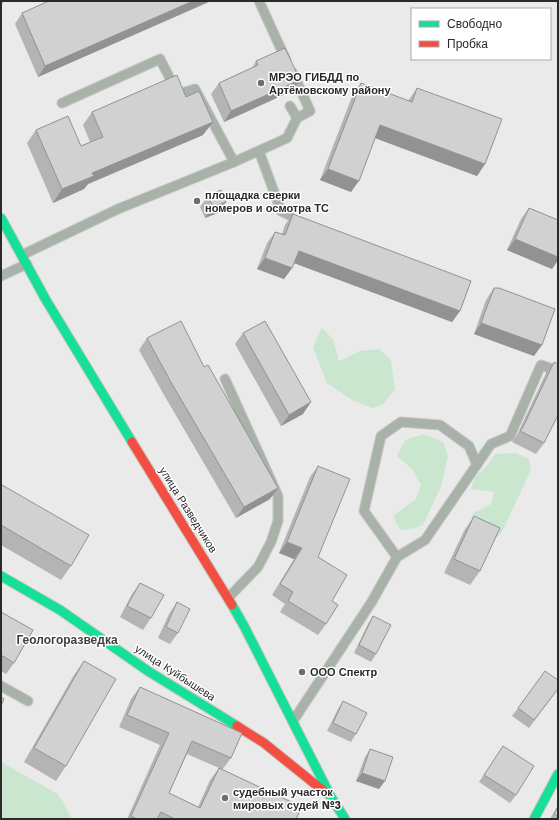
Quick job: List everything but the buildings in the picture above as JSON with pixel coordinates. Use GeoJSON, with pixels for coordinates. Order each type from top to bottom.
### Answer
{"type":"FeatureCollection","features":[{"type":"Feature","properties":{"kind":"main road","name":"улица Разведчиков"},"geometry":{"type":"LineString","coordinates":[[1,218],[46,300],[228,598],[345,819]]}},
{"type":"Feature","properties":{"kind":"main road","name":"улица Куйбышева"},"geometry":{"type":"LineString","coordinates":[[1,576],[60,610],[148,671],[264,743],[332,797]]}},
{"type":"Feature","properties":{"kind":"main road"},"geometry":{"type":"LineString","coordinates":[[534,819],[558,774]]}},
{"type":"Feature","properties":{"kind":"lane"},"geometry":{"type":"LineString","coordinates":[[22,255],[118,209],[234,162],[287,138],[297,118],[310,111],[259,1]]}},
{"type":"Feature","properties":{"kind":"lane"},"geometry":{"type":"LineString","coordinates":[[62,103],[160,59],[178,94],[195,89],[234,162]]}},
{"type":"Feature","properties":{"kind":"lane"},"geometry":{"type":"LineString","coordinates":[[290,106],[297,118]]}},
{"type":"Feature","properties":{"kind":"lane"},"geometry":{"type":"LineString","coordinates":[[259,151],[281,211],[289,215]]}},
{"type":"Feature","properties":{"kind":"lane"},"geometry":{"type":"LineString","coordinates":[[1,276],[27,264]]}},
{"type":"Feature","properties":{"kind":"lane"},"geometry":{"type":"LineString","coordinates":[[293,721],[371,603],[397,557],[425,540],[491,444],[510,436],[541,364],[558,371]]}},
{"type":"Feature","properties":{"kind":"lane"},"geometry":{"type":"LineString","coordinates":[[225,379],[278,496],[278,521],[271,542],[258,567],[228,598]]}},
{"type":"Feature","properties":{"kind":"lane"},"geometry":{"type":"LineString","coordinates":[[397,557],[364,511],[380,436],[401,422],[440,425],[469,446],[477,465]]}},
{"type":"Feature","properties":{"kind":"lane"},"geometry":{"type":"LineString","coordinates":[[1,686],[28,702]]}},
{"type":"Feature","properties":{"kind":"green space"},"geometry":{"type":"Polygon","coordinates":[[[322,328],[333,339],[339,361],[360,351],[379,349],[391,360],[395,389],[383,404],[373,408],[354,401],[327,383],[313,347],[322,328]]]}},
{"type":"Feature","properties":{"kind":"green space"},"geometry":{"type":"Polygon","coordinates":[[[424,434],[443,442],[448,456],[441,487],[423,525],[415,528],[400,530],[393,516],[416,499],[421,485],[412,469],[397,456],[405,440],[424,434]]]}},
{"type":"Feature","properties":{"kind":"green space"},"geometry":{"type":"Polygon","coordinates":[[[516,453],[529,459],[531,470],[502,532],[495,539],[470,528],[473,513],[491,504],[494,492],[471,489],[475,477],[487,466],[495,454],[516,453]]]}},
{"type":"Feature","properties":{"kind":"green space"},"geometry":{"type":"Polygon","coordinates":[[[1,762],[58,794],[72,819],[1,819],[1,762]]]}},
{"type":"Feature","properties":{"kind":"traffic: fast"},"geometry":{"type":"LineString","coordinates":[[1,218],[46,300],[132,442]]}},
{"type":"Feature","properties":{"kind":"traffic: fast"},"geometry":{"type":"LineString","coordinates":[[1,576],[60,610],[148,671],[237,726]]}},
{"type":"Feature","properties":{"kind":"traffic: fast"},"geometry":{"type":"LineString","coordinates":[[232,605],[331,797],[345,819]]}},
{"type":"Feature","properties":{"kind":"traffic: fast"},"geometry":{"type":"LineString","coordinates":[[534,819],[558,774]]}},
{"type":"Feature","properties":{"kind":"traffic: jam"},"geometry":{"type":"LineString","coordinates":[[132,442],[232,605]]}},
{"type":"Feature","properties":{"kind":"traffic: jam"},"geometry":{"type":"LineString","coordinates":[[237,726],[264,743],[326,793]]}},
{"type":"Feature","properties":{"kind":"place","name":"МРЭО ГИБДД по Артёмовскому району"},"geometry":{"type":"Point","coordinates":[261,83]}},
{"type":"Feature","properties":{"kind":"place","name":"площадка сверки номеров и осмотра ТС"},"geometry":{"type":"Point","coordinates":[197,201]}},
{"type":"Feature","properties":{"kind":"place","name":"ООО Спектр"},"geometry":{"type":"Point","coordinates":[302,672]}},
{"type":"Feature","properties":{"kind":"place","name":"судебный участок мировых судей №3"},"geometry":{"type":"Point","coordinates":[225,798]}},
{"type":"Feature","properties":{"kind":"district","name":"Геологоразведка"},"geometry":{"type":"Point","coordinates":[67,640]}}]}
